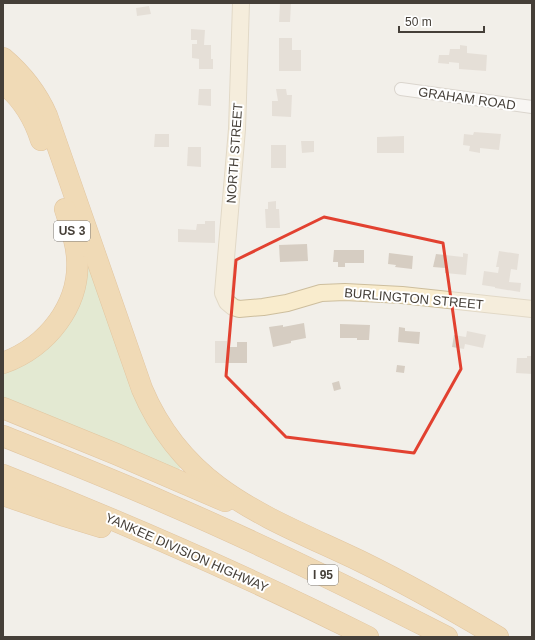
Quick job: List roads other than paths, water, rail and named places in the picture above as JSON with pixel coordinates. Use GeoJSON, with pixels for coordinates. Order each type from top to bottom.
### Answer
{"type":"FeatureCollection","features":[{"type":"Feature","properties":{"kind":"highway"},"geometry":{"type":"LineString","coordinates":[[3,58],[32,88],[47,116],[146,399],[156,419],[194,467],[222,490],[259,513],[402,583],[442,604],[498,637]]}},
{"type":"Feature","properties":{"kind":"highway","name":"US 3"},"geometry":{"type":"LineString","coordinates":[[3,83],[13,92],[25,107],[39,133],[74,235],[78,266],[72,297],[66,311],[56,325],[46,337],[33,348],[19,356],[3,362]]}},
{"type":"Feature","properties":{"kind":"highway"},"geometry":{"type":"LineString","coordinates":[[3,408],[116,454],[221,500],[259,513]]}},
{"type":"Feature","properties":{"kind":"highway","name":"I 95"},"geometry":{"type":"LineString","coordinates":[[3,436],[197,516],[329,578],[447,637]]}},
{"type":"Feature","properties":{"kind":"highway","name":"YANKEE DIVISION HIGHWAY"},"geometry":{"type":"LineString","coordinates":[[3,475],[91,510],[194,554],[273,590],[368,637]]}},
{"type":"Feature","properties":{"kind":"highway"},"geometry":{"type":"LineString","coordinates":[[3,495],[65,516],[194,554]]}},
{"type":"Feature","properties":{"kind":"street","name":"NORTH STREET"},"geometry":{"type":"LineString","coordinates":[[226,302],[223,293],[237,129],[241,3]]}},
{"type":"Feature","properties":{"kind":"street","name":"GRAHAM ROAD"},"geometry":{"type":"LineString","coordinates":[[401,89],[532,106]]}},
{"type":"Feature","properties":{"kind":"street","name":"BURLINGTON STREET"},"geometry":{"type":"LineString","coordinates":[[226,302],[233,307],[239,308],[263,307],[287,303],[321,293],[346,292],[402,295],[532,309]]}}]}
